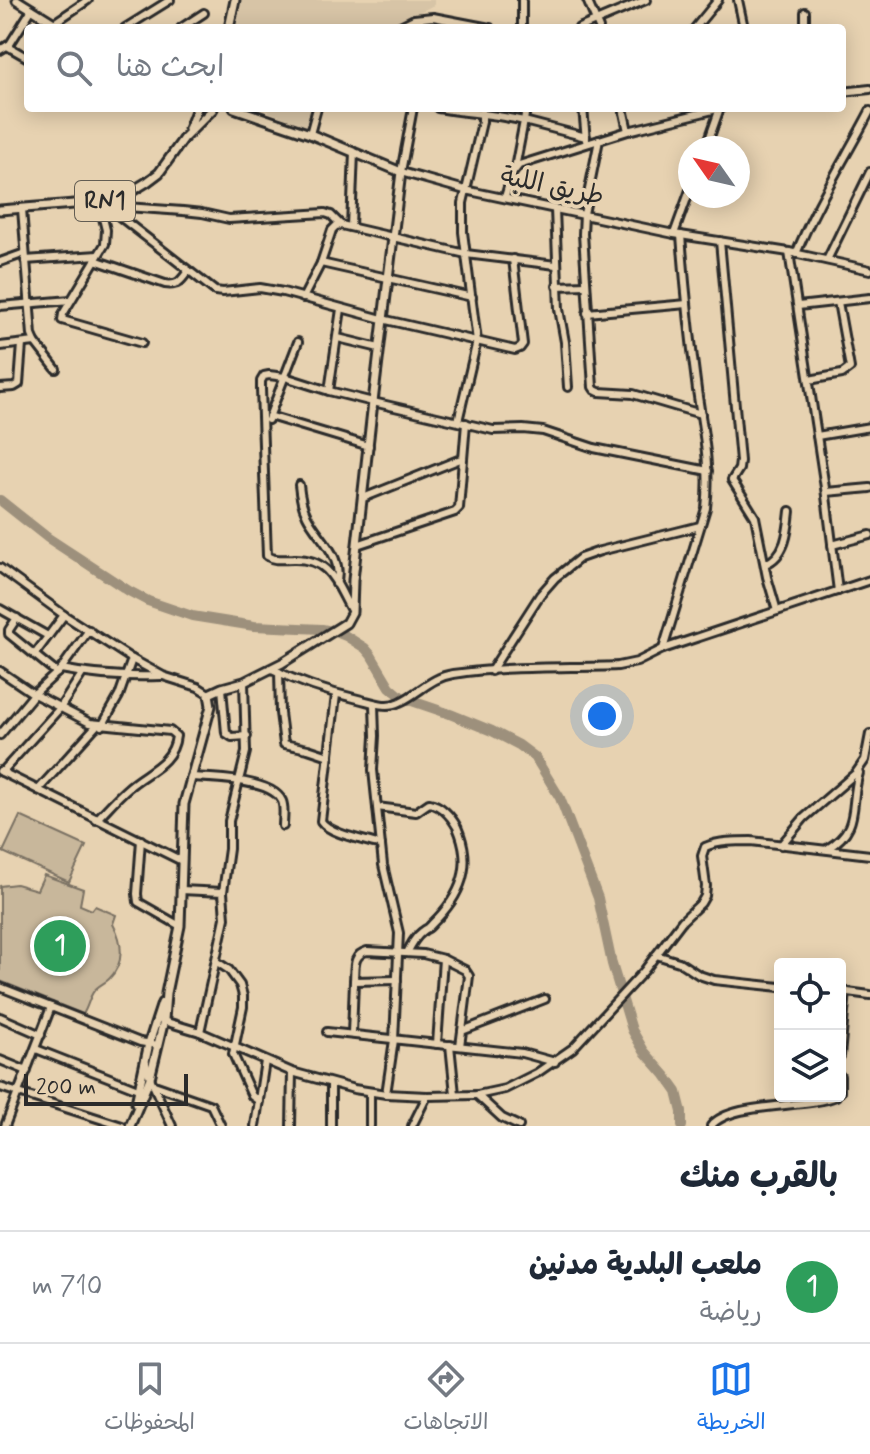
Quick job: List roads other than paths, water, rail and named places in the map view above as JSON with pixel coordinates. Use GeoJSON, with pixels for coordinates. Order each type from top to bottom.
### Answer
{"type":"FeatureCollection","features":[{"type":"Feature","properties":{"kind":"main road"},"geometry":{"type":"LineString","coordinates":[[17,0],[54,23]]}},
{"type":"Feature","properties":{"kind":"main road"},"geometry":{"type":"LineString","coordinates":[[230,24],[235,0]]}},
{"type":"Feature","properties":{"kind":"main road","name":"RN1"},"geometry":{"type":"LineString","coordinates":[[0,210],[105,204],[129,193],[159,173],[184,138],[197,112]]}},
{"type":"Feature","properties":{"kind":"main road","name":"RN1"},"geometry":{"type":"LineString","coordinates":[[184,138],[211,112]]}},
{"type":"Feature","properties":{"kind":"main road","name":"طريق اللبة"},"geometry":{"type":"LineString","coordinates":[[247,112],[310,134],[401,172]]}},
{"type":"Feature","properties":{"kind":"main road"},"geometry":{"type":"LineString","coordinates":[[134,1114],[152,1082],[153,1048],[180,926],[184,804],[211,706],[209,694],[276,670],[346,623],[352,612],[382,319],[401,172]]}},
{"type":"Feature","properties":{"kind":"main road"},"geometry":{"type":"LineString","coordinates":[[130,1126],[138,1089],[153,1048]]}},
{"type":"Feature","properties":{"kind":"street"},"geometry":{"type":"LineString","coordinates":[[54,23],[88,0]]}},
{"type":"Feature","properties":{"kind":"street"},"geometry":{"type":"LineString","coordinates":[[131,24],[170,0]]}},
{"type":"Feature","properties":{"kind":"street"},"geometry":{"type":"LineString","coordinates":[[522,0],[522,24]]}},
{"type":"Feature","properties":{"kind":"street"},"geometry":{"type":"LineString","coordinates":[[587,0],[598,24],[642,1]]}},
{"type":"Feature","properties":{"kind":"street"},"geometry":{"type":"LineString","coordinates":[[698,24],[718,0]]}},
{"type":"Feature","properties":{"kind":"street"},"geometry":{"type":"LineString","coordinates":[[738,0],[743,24]]}},
{"type":"Feature","properties":{"kind":"street"},"geometry":{"type":"LineString","coordinates":[[0,50],[7,46],[32,9]]}},
{"type":"Feature","properties":{"kind":"street"},"geometry":{"type":"LineString","coordinates":[[805,12],[805,24]]}},
{"type":"Feature","properties":{"kind":"street"},"geometry":{"type":"LineString","coordinates":[[187,24],[204,13]]}},
{"type":"Feature","properties":{"kind":"street"},"geometry":{"type":"LineString","coordinates":[[424,24],[425,17]]}},
{"type":"Feature","properties":{"kind":"street"},"geometry":{"type":"LineString","coordinates":[[404,24],[425,17],[469,24]]}},
{"type":"Feature","properties":{"kind":"street"},"geometry":{"type":"LineString","coordinates":[[7,46],[24,56]]}},
{"type":"Feature","properties":{"kind":"street"},"geometry":{"type":"LineString","coordinates":[[846,92],[870,89]]}},
{"type":"Feature","properties":{"kind":"street"},"geometry":{"type":"LineString","coordinates":[[838,591],[792,253],[870,111]]}},
{"type":"Feature","properties":{"kind":"street"},"geometry":{"type":"LineString","coordinates":[[310,134],[316,112]]}},
{"type":"Feature","properties":{"kind":"street"},"geometry":{"type":"LineString","coordinates":[[401,172],[412,112]]}},
{"type":"Feature","properties":{"kind":"street"},"geometry":{"type":"LineString","coordinates":[[357,545],[455,512],[461,504],[462,422],[477,341],[463,217],[465,190],[479,137],[482,112]]}},
{"type":"Feature","properties":{"kind":"street"},"geometry":{"type":"LineString","coordinates":[[485,112],[586,140],[599,140],[685,112]]}},
{"type":"Feature","properties":{"kind":"street"},"geometry":{"type":"LineString","coordinates":[[505,197],[515,168],[525,112]]}},
{"type":"Feature","properties":{"kind":"street"},"geometry":{"type":"LineString","coordinates":[[583,112],[586,140]]}},
{"type":"Feature","properties":{"kind":"street"},"geometry":{"type":"LineString","coordinates":[[624,112],[628,131]]}},
{"type":"Feature","properties":{"kind":"street"},"geometry":{"type":"LineString","coordinates":[[710,136],[719,112]]}},
{"type":"Feature","properties":{"kind":"street"},"geometry":{"type":"LineString","coordinates":[[515,168],[586,140]]}},
{"type":"Feature","properties":{"kind":"street"},"geometry":{"type":"LineString","coordinates":[[599,140],[584,214],[593,387],[595,390],[633,394],[701,414]]}},
{"type":"Feature","properties":{"kind":"street"},"geometry":{"type":"LineString","coordinates":[[351,227],[354,152]]}},
{"type":"Feature","properties":{"kind":"street","name":"طريق اللبة"},"geometry":{"type":"LineString","coordinates":[[401,172],[465,190],[555,209],[870,270]]}},
{"type":"Feature","properties":{"kind":"street"},"geometry":{"type":"LineString","coordinates":[[827,260],[870,172]]}},
{"type":"Feature","properties":{"kind":"street"},"geometry":{"type":"LineString","coordinates":[[105,204],[202,213],[229,219],[325,213],[341,225]]}},
{"type":"Feature","properties":{"kind":"street"},"geometry":{"type":"LineString","coordinates":[[105,204],[106,238],[62,317],[65,321],[142,343]]}},
{"type":"Feature","properties":{"kind":"street"},"geometry":{"type":"LineString","coordinates":[[105,204],[219,292],[260,288],[515,350],[523,344],[513,259]]}},
{"type":"Feature","properties":{"kind":"street"},"geometry":{"type":"LineString","coordinates":[[663,649],[706,508],[708,488],[678,234],[685,208]]}},
{"type":"Feature","properties":{"kind":"street"},"geometry":{"type":"LineString","coordinates":[[22,209],[32,335],[56,369]]}},
{"type":"Feature","properties":{"kind":"street"},"geometry":{"type":"LineString","coordinates":[[555,209],[557,286],[568,387]]}},
{"type":"Feature","properties":{"kind":"street"},"geometry":{"type":"LineString","coordinates":[[303,298],[321,263],[332,230],[341,225],[466,254],[556,265]]}},
{"type":"Feature","properties":{"kind":"street"},"geometry":{"type":"LineString","coordinates":[[720,241],[740,461],[732,480],[755,517],[777,611]]}},
{"type":"Feature","properties":{"kind":"street"},"geometry":{"type":"LineString","coordinates":[[0,262],[25,256],[96,257],[174,285],[188,271]]}},
{"type":"Feature","properties":{"kind":"street"},"geometry":{"type":"LineString","coordinates":[[321,263],[472,297]]}},
{"type":"Feature","properties":{"kind":"street"},"geometry":{"type":"LineString","coordinates":[[557,286],[586,285]]}},
{"type":"Feature","properties":{"kind":"street"},"geometry":{"type":"LineString","coordinates":[[798,306],[870,298]]}},
{"type":"Feature","properties":{"kind":"street"},"geometry":{"type":"LineString","coordinates":[[0,306],[71,300]]}},
{"type":"Feature","properties":{"kind":"street"},"geometry":{"type":"LineString","coordinates":[[809,380],[842,374],[850,368],[838,302]]}},
{"type":"Feature","properties":{"kind":"street"},"geometry":{"type":"LineString","coordinates":[[587,313],[687,304]]}},
{"type":"Feature","properties":{"kind":"street"},"geometry":{"type":"LineString","coordinates":[[329,391],[341,309]]}},
{"type":"Feature","properties":{"kind":"street"},"geometry":{"type":"LineString","coordinates":[[338,338],[379,348]]}},
{"type":"Feature","properties":{"kind":"street"},"geometry":{"type":"LineString","coordinates":[[0,346],[35,342]]}},
{"type":"Feature","properties":{"kind":"street"},"geometry":{"type":"LineString","coordinates":[[263,430],[298,342]]}},
{"type":"Feature","properties":{"kind":"street"},"geometry":{"type":"LineString","coordinates":[[0,388],[19,384],[22,344]]}},
{"type":"Feature","properties":{"kind":"street"},"geometry":{"type":"LineString","coordinates":[[352,612],[332,575],[323,566],[306,559],[272,560],[267,556],[261,381],[264,376],[285,377],[329,391],[493,430],[543,431],[594,448],[708,471]]}},
{"type":"Feature","properties":{"kind":"street"},"geometry":{"type":"LineString","coordinates":[[269,416],[369,446]]}},
{"type":"Feature","properties":{"kind":"street"},"geometry":{"type":"LineString","coordinates":[[817,436],[870,427]]}},
{"type":"Feature","properties":{"kind":"street"},"geometry":{"type":"LineString","coordinates":[[363,498],[463,458]]}},
{"type":"Feature","properties":{"kind":"street"},"geometry":{"type":"LineString","coordinates":[[299,485],[306,516],[336,560],[339,574],[336,584]]}},
{"type":"Feature","properties":{"kind":"street"},"geometry":{"type":"LineString","coordinates":[[826,492],[870,488]]}},
{"type":"Feature","properties":{"kind":"street"},"geometry":{"type":"LineString","coordinates":[[765,564],[780,554],[789,527],[790,511]]}},
{"type":"Feature","properties":{"kind":"street"},"geometry":{"type":"LineString","coordinates":[[491,671],[540,595],[580,558],[700,526]]}},
{"type":"Feature","properties":{"kind":"street"},"geometry":{"type":"LineString","coordinates":[[832,545],[870,535]]}},
{"type":"Feature","properties":{"kind":"street"},"geometry":{"type":"LineString","coordinates":[[0,568],[132,659],[163,676],[198,687],[209,694]]}},
{"type":"Feature","properties":{"kind":"street"},"geometry":{"type":"LineString","coordinates":[[0,583],[8,574]]}},
{"type":"Feature","properties":{"kind":"street"},"geometry":{"type":"LineString","coordinates":[[329,756],[284,744],[276,670],[336,695],[391,705],[446,675],[618,666],[637,662],[663,649],[870,580]]}},
{"type":"Feature","properties":{"kind":"street"},"geometry":{"type":"LineString","coordinates":[[0,609],[48,636]]}},
{"type":"Feature","properties":{"kind":"street"},"geometry":{"type":"LineString","coordinates":[[35,654],[64,615]]}},
{"type":"Feature","properties":{"kind":"street"},"geometry":{"type":"LineString","coordinates":[[17,618],[9,634],[59,671],[126,677],[163,676]]}},
{"type":"Feature","properties":{"kind":"street"},"geometry":{"type":"LineString","coordinates":[[0,735],[34,694],[59,671],[89,630]]}},
{"type":"Feature","properties":{"kind":"street"},"geometry":{"type":"LineString","coordinates":[[38,790],[99,725],[119,696],[132,659]]}},
{"type":"Feature","properties":{"kind":"street"},"geometry":{"type":"LineString","coordinates":[[0,671],[34,694],[99,725],[174,733],[177,739],[164,763],[130,785],[96,820]]}},
{"type":"Feature","properties":{"kind":"street"},"geometry":{"type":"LineString","coordinates":[[82,674],[60,708],[1,771],[182,861]]}},
{"type":"Feature","properties":{"kind":"street"},"geometry":{"type":"LineString","coordinates":[[200,1032],[225,918],[223,892],[229,821],[246,752],[244,682]]}},
{"type":"Feature","properties":{"kind":"street"},"geometry":{"type":"LineString","coordinates":[[222,688],[227,735],[247,736]]}},
{"type":"Feature","properties":{"kind":"street"},"geometry":{"type":"LineString","coordinates":[[336,695],[322,809],[323,825],[333,831],[381,845]]}},
{"type":"Feature","properties":{"kind":"street"},"geometry":{"type":"LineString","coordinates":[[374,704],[373,770],[381,845],[386,882],[398,926],[394,1040],[386,1094]]}},
{"type":"Feature","properties":{"kind":"street"},"geometry":{"type":"LineString","coordinates":[[827,849],[844,837],[850,828],[855,789],[870,734]]}},
{"type":"Feature","properties":{"kind":"street"},"geometry":{"type":"LineString","coordinates":[[781,845],[804,818],[865,761]]}},
{"type":"Feature","properties":{"kind":"street"},"geometry":{"type":"LineString","coordinates":[[191,777],[239,780],[262,787],[280,798],[283,826]]}},
{"type":"Feature","properties":{"kind":"street"},"geometry":{"type":"LineString","coordinates":[[377,807],[416,812],[429,803],[436,804],[454,822],[464,851],[464,872],[459,890],[407,953]]}},
{"type":"Feature","properties":{"kind":"street"},"geometry":{"type":"LineString","coordinates":[[141,840],[138,902],[180,926]]}},
{"type":"Feature","properties":{"kind":"street"},"geometry":{"type":"LineString","coordinates":[[160,1020],[200,1032],[292,1072],[370,1092],[427,1096],[477,1095],[505,1089],[555,1062],[573,1048],[701,903],[706,886],[702,856],[705,847],[732,841],[870,855]]}},
{"type":"Feature","properties":{"kind":"street"},"geometry":{"type":"LineString","coordinates":[[181,890],[223,892]]}},
{"type":"Feature","properties":{"kind":"street"},"geometry":{"type":"LineString","coordinates":[[352,1034],[355,961],[361,954],[367,951],[428,954],[465,970],[469,976],[460,1046]]}},
{"type":"Feature","properties":{"kind":"street"},"geometry":{"type":"LineString","coordinates":[[656,955],[679,962],[699,975],[714,980],[774,986]]}},
{"type":"Feature","properties":{"kind":"street"},"geometry":{"type":"LineString","coordinates":[[437,1044],[443,959]]}},
{"type":"Feature","properties":{"kind":"street"},"geometry":{"type":"LineString","coordinates":[[217,962],[235,977],[243,996],[233,1048],[247,1087],[259,1101]]}},
{"type":"Feature","properties":{"kind":"street"},"geometry":{"type":"LineString","coordinates":[[354,981],[397,980]]}},
{"type":"Feature","properties":{"kind":"street"},"geometry":{"type":"LineString","coordinates":[[0,987],[153,1048]]}},
{"type":"Feature","properties":{"kind":"street"},"geometry":{"type":"LineString","coordinates":[[846,991],[870,995]]}},
{"type":"Feature","properties":{"kind":"street"},"geometry":{"type":"LineString","coordinates":[[462,1031],[545,999]]}},
{"type":"Feature","properties":{"kind":"street"},"geometry":{"type":"LineString","coordinates":[[5,1126],[51,1007]]}},
{"type":"Feature","properties":{"kind":"street"},"geometry":{"type":"LineString","coordinates":[[0,1017],[41,1035]]}},
{"type":"Feature","properties":{"kind":"street"},"geometry":{"type":"LineString","coordinates":[[327,1032],[522,1053],[555,1062]]}},
{"type":"Feature","properties":{"kind":"street"},"geometry":{"type":"LineString","coordinates":[[450,1045],[455,1094]]}},
{"type":"Feature","properties":{"kind":"street"},"geometry":{"type":"LineString","coordinates":[[36,1049],[138,1089]]}},
{"type":"Feature","properties":{"kind":"street"},"geometry":{"type":"LineString","coordinates":[[0,1060],[27,1071]]}},
{"type":"Feature","properties":{"kind":"street"},"geometry":{"type":"LineString","coordinates":[[255,1126],[265,1061]]}},
{"type":"Feature","properties":{"kind":"street"},"geometry":{"type":"LineString","coordinates":[[146,1062],[172,1126]]}},
{"type":"Feature","properties":{"kind":"street"},"geometry":{"type":"LineString","coordinates":[[291,1126],[292,1072]]}},
{"type":"Feature","properties":{"kind":"street"},"geometry":{"type":"LineString","coordinates":[[152,1082],[211,1105],[221,1126]]}},
{"type":"Feature","properties":{"kind":"street"},"geometry":{"type":"LineString","coordinates":[[331,1084],[331,1126]]}},
{"type":"Feature","properties":{"kind":"street"},"geometry":{"type":"LineString","coordinates":[[0,1087],[122,1126]]}},
{"type":"Feature","properties":{"kind":"street"},"geometry":{"type":"LineString","coordinates":[[370,1092],[370,1126]]}},
{"type":"Feature","properties":{"kind":"street"},"geometry":{"type":"LineString","coordinates":[[477,1095],[502,1118],[519,1126]]}},
{"type":"Feature","properties":{"kind":"street"},"geometry":{"type":"LineString","coordinates":[[412,1126],[427,1096]]}},
{"type":"Feature","properties":{"kind":"street"},"geometry":{"type":"LineString","coordinates":[[711,1126],[717,1119],[754,1109],[810,1102]]}},
{"type":"Feature","properties":{"kind":"waterway"},"geometry":{"type":"LineString","coordinates":[[0,500],[48,538],[148,601],[192,616],[254,626],[322,629],[346,636],[365,648],[390,687],[403,698],[492,731],[535,757],[560,798],[598,898],[612,964],[632,1030],[644,1051],[677,1092],[682,1126]]}},
{"type":"Feature","properties":{"kind":"place","name":"ملعب البلدية مدنين"},"geometry":{"type":"Point","coordinates":[60,946]}}]}
